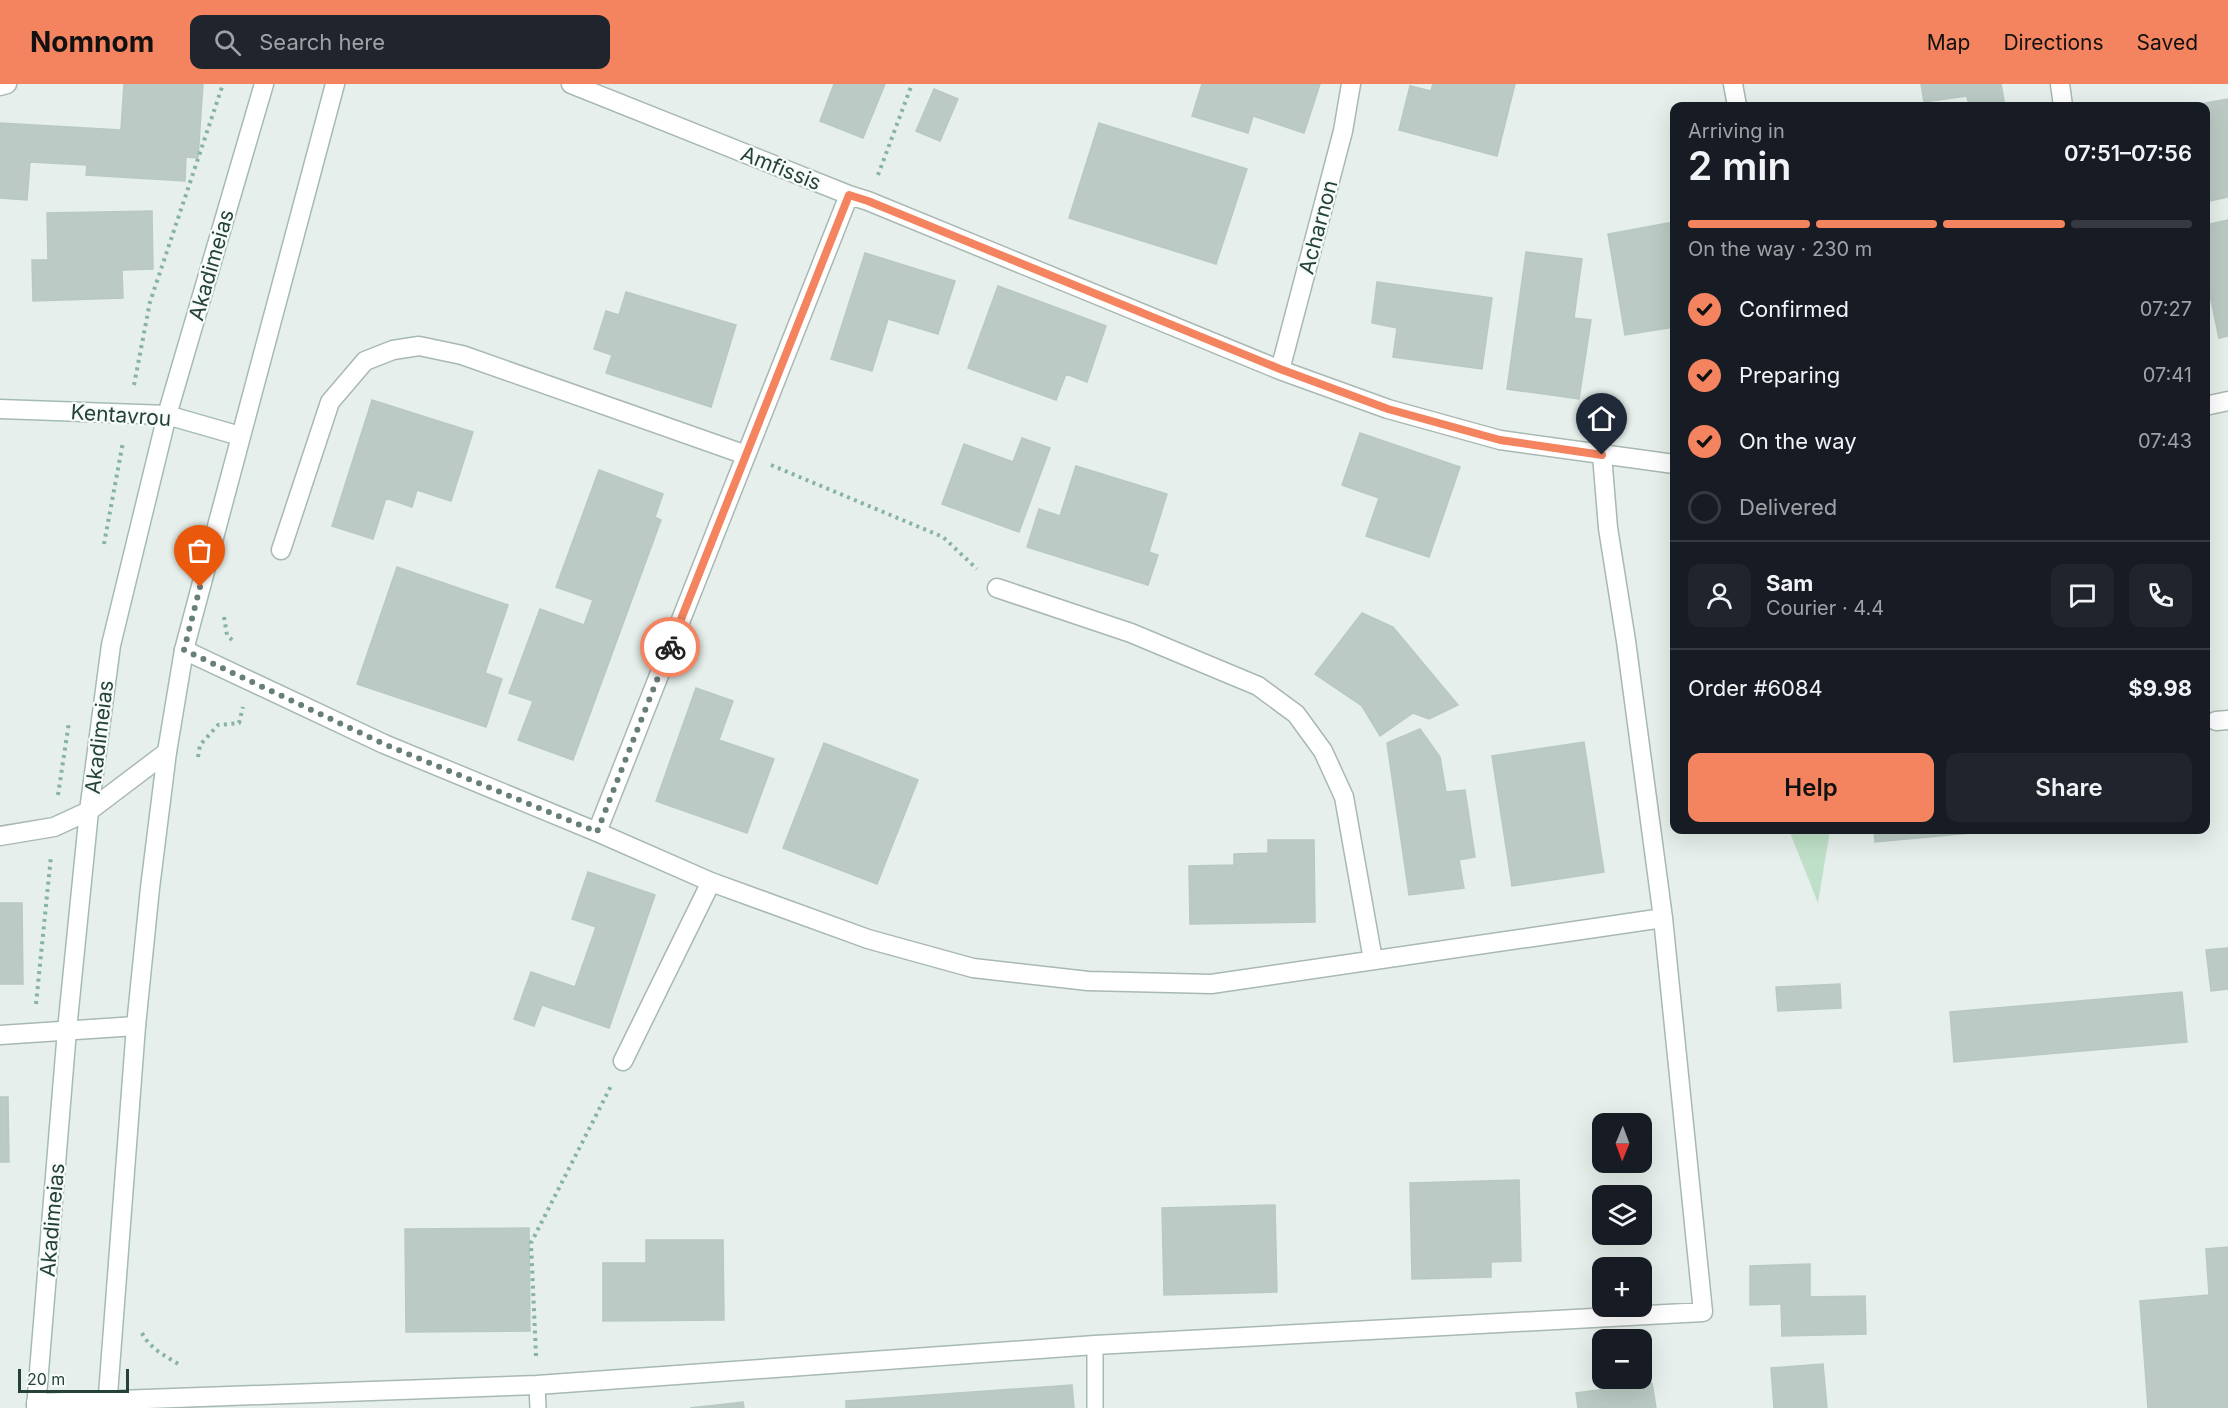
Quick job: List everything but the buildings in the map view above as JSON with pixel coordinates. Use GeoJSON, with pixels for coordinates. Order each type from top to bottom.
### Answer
{"type":"FeatureCollection","features":[{"type":"Feature","properties":{"kind":"street"},"geometry":{"type":"LineString","coordinates":[[0,86],[7,84]]}},
{"type":"Feature","properties":{"kind":"street","name":"Akadimeias"},"geometry":{"type":"LineString","coordinates":[[36,1405],[67,1030],[89,811],[111,645],[167,415],[264,84]]}},
{"type":"Feature","properties":{"kind":"street"},"geometry":{"type":"LineString","coordinates":[[107,1404],[136,1026],[150,888],[167,752],[184,650],[335,84]]}},
{"type":"Feature","properties":{"kind":"street","name":"Amfissis"},"geometry":{"type":"LineString","coordinates":[[571,84],[868,201],[1280,369],[1388,409],[1500,440],[1670,464]]}},
{"type":"Feature","properties":{"kind":"street","name":"Acharnon"},"geometry":{"type":"LineString","coordinates":[[1280,369],[1343,131],[1351,84]]}},
{"type":"Feature","properties":{"kind":"street"},"geometry":{"type":"LineString","coordinates":[[1733,84],[1736,102]]}},
{"type":"Feature","properties":{"kind":"street"},"geometry":{"type":"LineString","coordinates":[[2060,84],[2062,102]]}},
{"type":"Feature","properties":{"kind":"street"},"geometry":{"type":"LineString","coordinates":[[597,832],[849,195]]}},
{"type":"Feature","properties":{"kind":"street"},"geometry":{"type":"LineString","coordinates":[[281,550],[330,402],[365,361],[393,350],[419,346],[462,355],[746,455]]}},
{"type":"Feature","properties":{"kind":"street"},"geometry":{"type":"LineString","coordinates":[[2210,405],[2228,401]]}},
{"type":"Feature","properties":{"kind":"street","name":"Kentavrou"},"geometry":{"type":"LineString","coordinates":[[0,409],[167,415],[240,436]]}},
{"type":"Feature","properties":{"kind":"street"},"geometry":{"type":"LineString","coordinates":[[36,1405],[107,1404],[537,1385],[1095,1345],[1702,1312],[1663,918],[1626,641],[1608,528],[1602,455]]}},
{"type":"Feature","properties":{"kind":"street"},"geometry":{"type":"LineString","coordinates":[[998,588],[1131,633],[1258,686],[1296,714],[1323,751],[1344,797],[1373,960]]}},
{"type":"Feature","properties":{"kind":"street"},"geometry":{"type":"LineString","coordinates":[[184,650],[384,744],[711,882],[868,939],[985,970],[1088,981],[1211,984],[1663,918]]}},
{"type":"Feature","properties":{"kind":"street"},"geometry":{"type":"LineString","coordinates":[[0,836],[54,826],[89,811],[167,752]]}},
{"type":"Feature","properties":{"kind":"street"},"geometry":{"type":"LineString","coordinates":[[623,1061],[711,882]]}},
{"type":"Feature","properties":{"kind":"street"},"geometry":{"type":"LineString","coordinates":[[0,1035],[136,1026]]}},
{"type":"Feature","properties":{"kind":"lane"},"geometry":{"type":"LineString","coordinates":[[1095,1345],[1095,1408]]}},
{"type":"Feature","properties":{"kind":"lane"},"geometry":{"type":"LineString","coordinates":[[537,1385],[538,1408]]}},
{"type":"Feature","properties":{"kind":"path"},"geometry":{"type":"LineString","coordinates":[[868,201],[912,84]]}},
{"type":"Feature","properties":{"kind":"path"},"geometry":{"type":"LineString","coordinates":[[746,455],[943,537],[998,588]]}},
{"type":"Feature","properties":{"kind":"path"},"geometry":{"type":"LineString","coordinates":[[222,606],[228,635],[234,642]]}},
{"type":"Feature","properties":{"kind":"path"},"geometry":{"type":"LineString","coordinates":[[196,764],[200,746],[218,725],[239,723],[249,681]]}},
{"type":"Feature","properties":{"kind":"path"},"geometry":{"type":"LineString","coordinates":[[537,1385],[531,1243],[623,1061]]}},
{"type":"Feature","properties":{"kind":"path"},"geometry":{"type":"LineString","coordinates":[[140,1329],[145,1339],[162,1355],[182,1365]]}},
{"type":"Feature","properties":{"kind":"green space"},"geometry":{"type":"Polygon","coordinates":[[[1791,834],[1829,834],[1818,903],[1791,834]]]}},
{"type":"Feature","properties":{"kind":"way so far"},"geometry":{"type":"LineString","coordinates":[[200,587],[184,650],[384,744],[597,832],[670,647]]}},
{"type":"Feature","properties":{"kind":"route"},"geometry":{"type":"LineString","coordinates":[[670,647],[849,195],[1280,369],[1388,409],[1500,440],[1602,455]]}}]}
